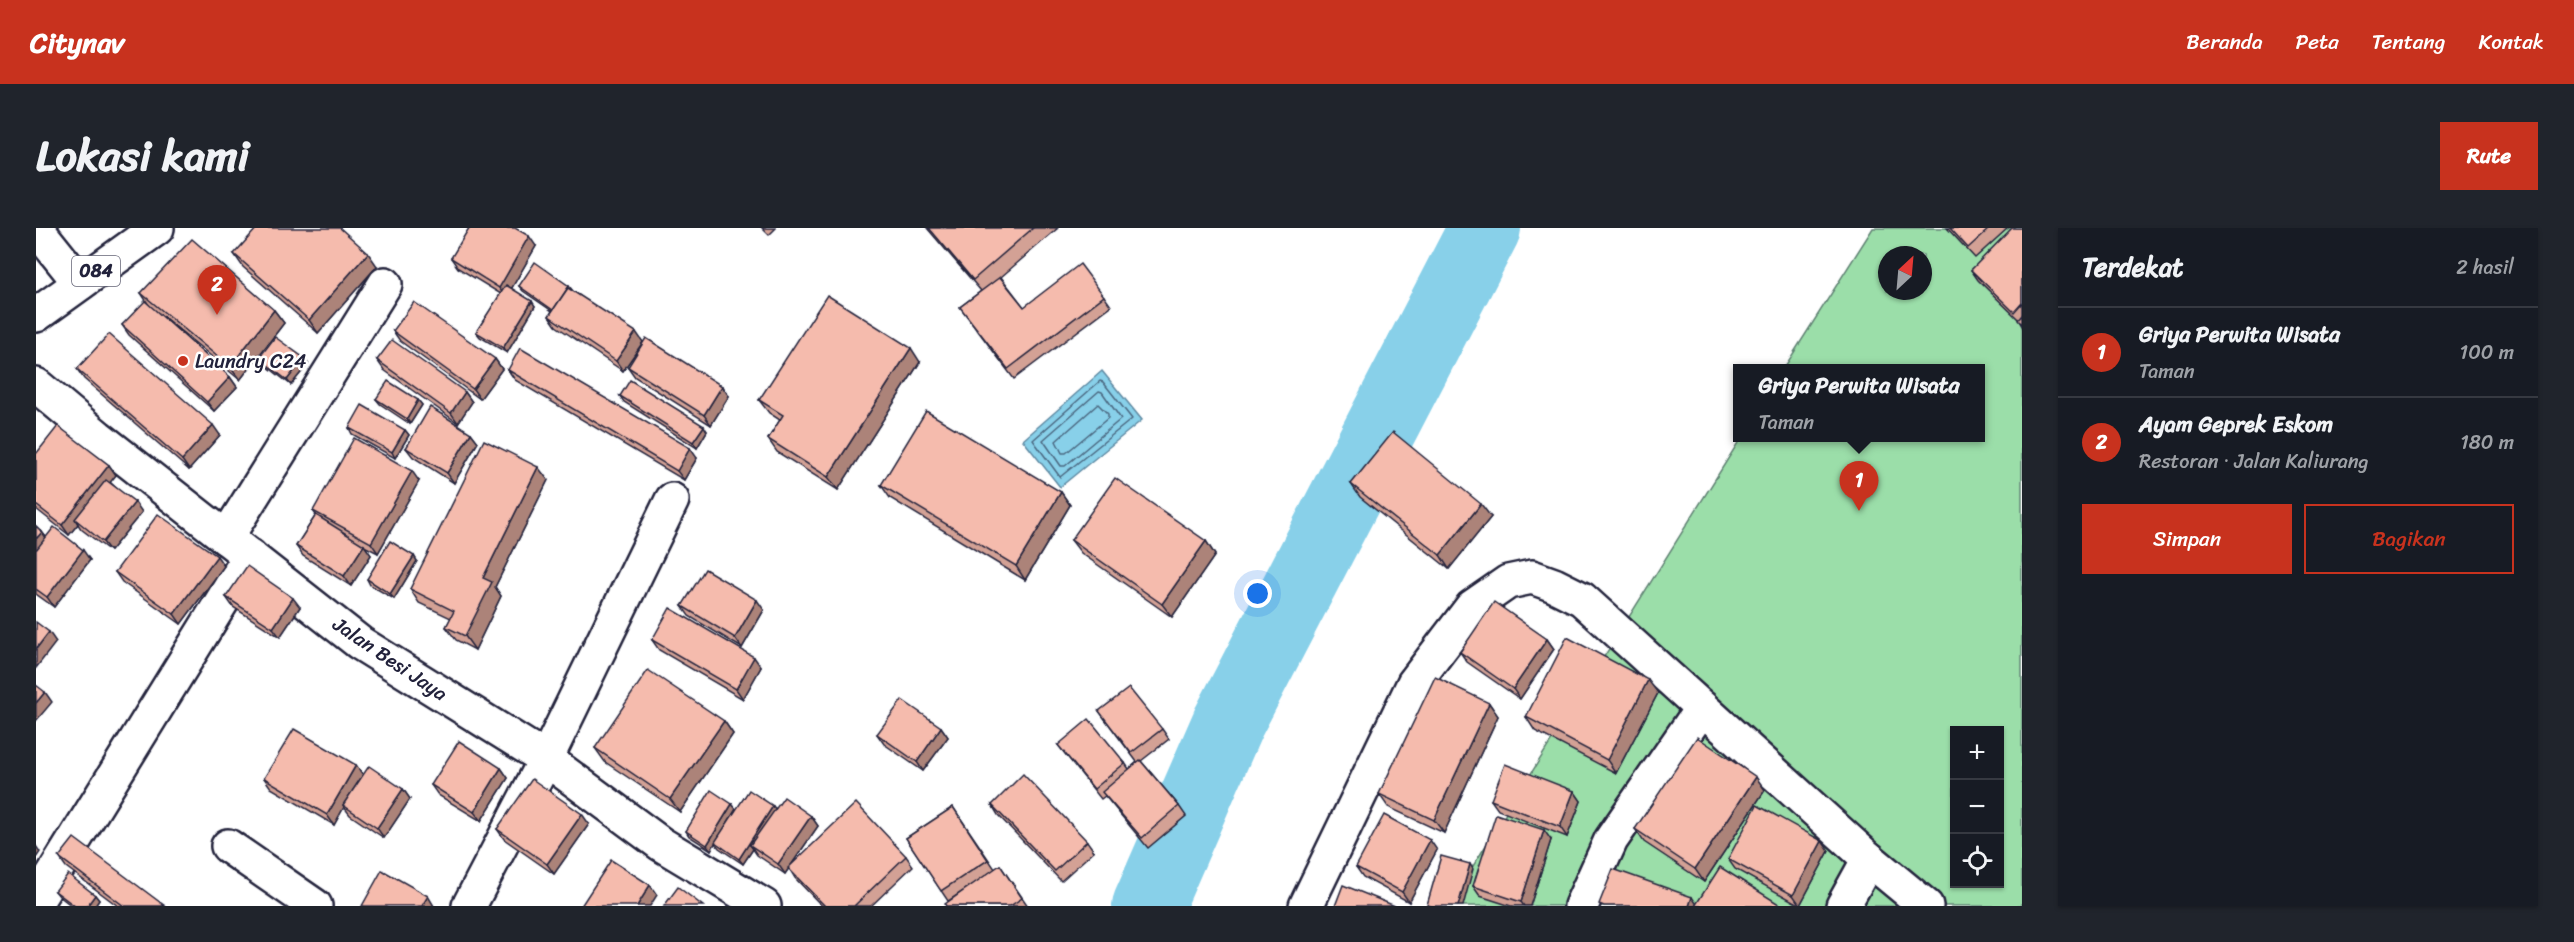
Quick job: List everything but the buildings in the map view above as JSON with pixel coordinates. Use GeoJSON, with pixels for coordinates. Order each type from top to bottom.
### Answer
{"type":"FeatureCollection","features":[{"type":"Feature","properties":{"kind":"street"},"geometry":{"type":"LineString","coordinates":[[36,228],[80,283]]}},
{"type":"Feature","properties":{"kind":"street","name":"084"},"geometry":{"type":"LineString","coordinates":[[36,315],[157,228]]}},
{"type":"Feature","properties":{"kind":"street"},"geometry":{"type":"LineString","coordinates":[[36,902],[385,284]]}},
{"type":"Feature","properties":{"kind":"street","name":"Jalan Besi Jaya"},"geometry":{"type":"LineString","coordinates":[[36,385],[98,437],[360,643],[546,759],[661,844],[765,906]]}},
{"type":"Feature","properties":{"kind":"street"},"geometry":{"type":"LineString","coordinates":[[469,906],[546,759],[672,500]]}},
{"type":"Feature","properties":{"kind":"street"},"geometry":{"type":"LineString","coordinates":[[1306,906],[1413,683],[1472,607],[1508,582],[1532,577],[1581,599],[1869,859],[1926,906]]}},
{"type":"Feature","properties":{"kind":"street"},"geometry":{"type":"LineString","coordinates":[[1581,906],[1611,840],[1702,708]]}},
{"type":"Feature","properties":{"kind":"street"},"geometry":{"type":"LineString","coordinates":[[228,846],[315,906]]}},
{"type":"Feature","properties":{"kind":"street"},"geometry":{"type":"LineString","coordinates":[[1843,906],[1869,859]]}},
{"type":"Feature","properties":{"kind":"green space"},"geometry":{"type":"Polygon","coordinates":[[[1873,228],[2022,228],[2022,906],[1448,906],[1738,442],[1985,442],[1985,364],[1787,364],[1873,228]]]}},
{"type":"Feature","properties":{"kind":"water"},"geometry":{"type":"Polygon","coordinates":[[[1102,371],[1142,420],[1060,487],[1023,440],[1102,371]]]}},
{"type":"Feature","properties":{"kind":"waterway"},"geometry":{"type":"LineString","coordinates":[[1148,906],[1228,723],[1485,228]]}},
{"type":"Feature","properties":{"kind":"place","name":"Ayam Geprek Eskom"},"geometry":{"type":"Point","coordinates":[217,315]}},
{"type":"Feature","properties":{"kind":"place","name":"Laundry C24"},"geometry":{"type":"Point","coordinates":[183,361]}},
{"type":"Feature","properties":{"kind":"place","name":"Griya Perwita Wisata"},"geometry":{"type":"Point","coordinates":[1859,511]}}]}
